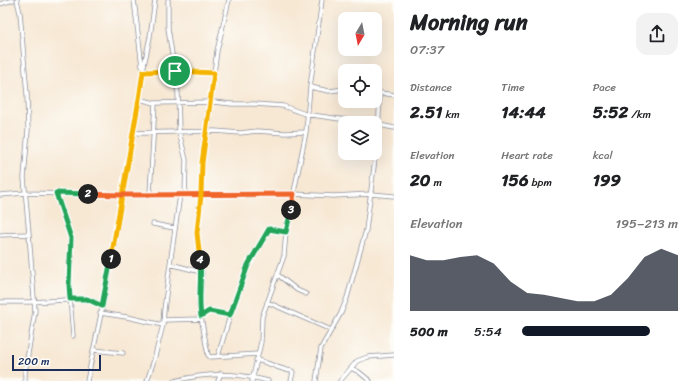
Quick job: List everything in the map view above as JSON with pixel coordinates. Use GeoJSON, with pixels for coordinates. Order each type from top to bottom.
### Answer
{"type":"FeatureCollection","features":[{"type":"Feature","properties":{"kind":"street"},"geometry":{"type":"LineString","coordinates":[[0,4],[14,0]]}},
{"type":"Feature","properties":{"kind":"street"},"geometry":{"type":"LineString","coordinates":[[17,0],[20,13],[27,94],[28,130],[24,169],[35,301],[34,320],[25,372],[25,381]]}},
{"type":"Feature","properties":{"kind":"street"},"geometry":{"type":"LineString","coordinates":[[134,0],[143,71]]}},
{"type":"Feature","properties":{"kind":"street"},"geometry":{"type":"LineString","coordinates":[[87,381],[107,285],[150,37],[155,0]]}},
{"type":"Feature","properties":{"kind":"street"},"geometry":{"type":"LineString","coordinates":[[147,381],[163,325],[174,228],[183,195],[186,160],[179,132],[175,71],[168,28],[168,0]]}},
{"type":"Feature","properties":{"kind":"street"},"geometry":{"type":"LineString","coordinates":[[229,0],[217,51],[202,163],[201,195],[197,233],[201,272],[199,306],[208,355],[211,358],[218,356],[258,354]]}},
{"type":"Feature","properties":{"kind":"street"},"geometry":{"type":"LineString","coordinates":[[252,379],[261,342],[262,317],[284,256],[286,232],[306,132],[310,87],[322,0]]}},
{"type":"Feature","properties":{"kind":"street"},"geometry":{"type":"LineString","coordinates":[[143,71],[214,73]]}},
{"type":"Feature","properties":{"kind":"street"},"geometry":{"type":"LineString","coordinates":[[310,87],[329,91],[338,90]]}},
{"type":"Feature","properties":{"kind":"street"},"geometry":{"type":"LineString","coordinates":[[382,94],[394,95]]}},
{"type":"Feature","properties":{"kind":"street"},"geometry":{"type":"LineString","coordinates":[[139,99],[154,103],[214,102],[287,107],[308,114],[338,118]]}},
{"type":"Feature","properties":{"kind":"street"},"geometry":{"type":"LineString","coordinates":[[150,194],[154,103]]}},
{"type":"Feature","properties":{"kind":"street"},"geometry":{"type":"LineString","coordinates":[[382,126],[394,128]]}},
{"type":"Feature","properties":{"kind":"street"},"geometry":{"type":"LineString","coordinates":[[133,133],[215,131],[240,133],[258,131],[279,133],[306,132]]}},
{"type":"Feature","properties":{"kind":"street"},"geometry":{"type":"LineString","coordinates":[[316,381],[321,348],[341,313],[352,285],[366,230],[373,160]]}},
{"type":"Feature","properties":{"kind":"street"},"geometry":{"type":"LineString","coordinates":[[56,193],[71,238],[69,284],[73,336]]}},
{"type":"Feature","properties":{"kind":"street"},"geometry":{"type":"LineString","coordinates":[[0,195],[56,193],[122,195],[294,194],[334,196],[370,194],[394,196]]}},
{"type":"Feature","properties":{"kind":"street"},"geometry":{"type":"LineString","coordinates":[[153,224],[174,228]]}},
{"type":"Feature","properties":{"kind":"street"},"geometry":{"type":"LineString","coordinates":[[218,356],[230,315],[248,265],[268,230],[286,232]]}},
{"type":"Feature","properties":{"kind":"street"},"geometry":{"type":"LineString","coordinates":[[0,235],[29,234]]}},
{"type":"Feature","properties":{"kind":"street"},"geometry":{"type":"LineString","coordinates":[[170,264],[201,272]]}},
{"type":"Feature","properties":{"kind":"street"},"geometry":{"type":"LineString","coordinates":[[278,275],[297,290],[306,294]]}},
{"type":"Feature","properties":{"kind":"street"},"geometry":{"type":"LineString","coordinates":[[0,302],[87,299],[102,306]]}},
{"type":"Feature","properties":{"kind":"street"},"geometry":{"type":"LineString","coordinates":[[267,302],[331,330]]}},
{"type":"Feature","properties":{"kind":"street"},"geometry":{"type":"LineString","coordinates":[[163,320],[201,318],[209,311],[230,315]]}},
{"type":"Feature","properties":{"kind":"street"},"geometry":{"type":"LineString","coordinates":[[100,313],[163,325]]}},
{"type":"Feature","properties":{"kind":"street"},"geometry":{"type":"LineString","coordinates":[[93,350],[123,353]]}},
{"type":"Feature","properties":{"kind":"street"},"geometry":{"type":"LineString","coordinates":[[340,381],[357,361],[368,357],[394,355]]}},
{"type":"Feature","properties":{"kind":"street"},"geometry":{"type":"LineString","coordinates":[[256,360],[286,371],[292,371],[291,381]]}},
{"type":"Feature","properties":{"kind":"street"},"geometry":{"type":"LineString","coordinates":[[351,368],[362,374],[370,381]]}},
{"type":"Feature","properties":{"kind":"street"},"geometry":{"type":"LineString","coordinates":[[218,381],[222,373]]}},
{"type":"Feature","properties":{"kind":"street"},"geometry":{"type":"LineString","coordinates":[[175,381],[222,373],[268,381]]}},
{"type":"Feature","properties":{"kind":"route"},"geometry":{"type":"LineString","coordinates":[[175,71],[143,72],[142,85],[122,195],[107,285],[102,306],[87,299],[70,299],[69,284],[71,238],[56,193],[122,195],[150,194],[180,195],[201,195],[248,194],[294,194],[286,232],[271,229],[268,230],[248,265],[230,315],[209,311],[201,316],[199,306],[202,273],[197,233],[201,195],[202,163],[214,73],[175,71]]}}]}
